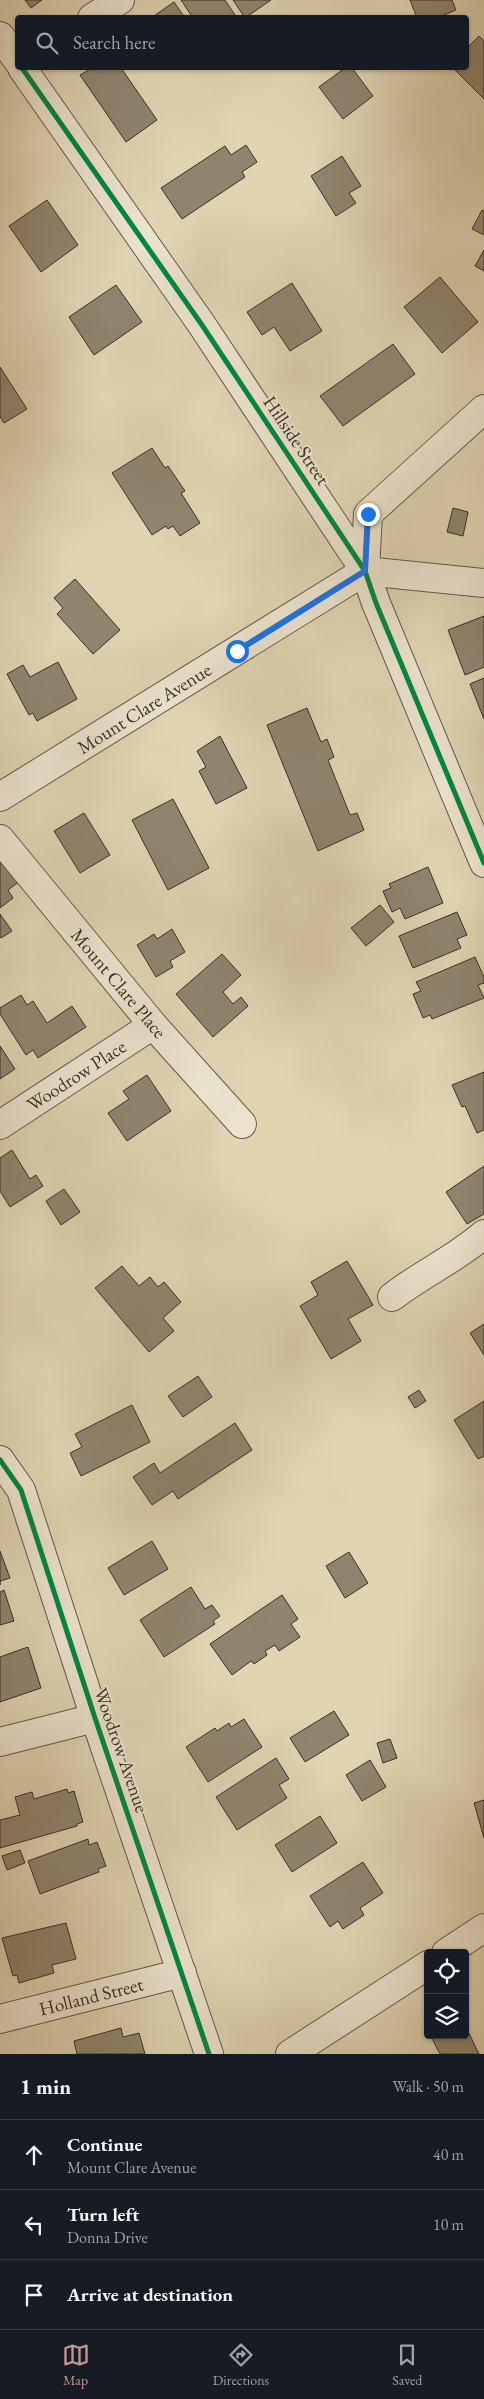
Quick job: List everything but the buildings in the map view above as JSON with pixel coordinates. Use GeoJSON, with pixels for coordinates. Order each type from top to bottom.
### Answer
{"type":"FeatureCollection","features":[{"type":"Feature","properties":{"kind":"street"},"geometry":{"type":"LineString","coordinates":[[97,15],[120,0]]}},
{"type":"Feature","properties":{"kind":"street"},"geometry":{"type":"LineString","coordinates":[[0,36],[15,58]]}},
{"type":"Feature","properties":{"kind":"street"},"geometry":{"type":"LineString","coordinates":[[0,75],[15,65]]}},
{"type":"Feature","properties":{"kind":"street","name":"Hillside Street"},"geometry":{"type":"LineString","coordinates":[[23,70],[202,325],[365,571],[376,603],[484,864]]}},
{"type":"Feature","properties":{"kind":"street"},"geometry":{"type":"LineString","coordinates":[[484,410],[368,514],[365,571],[484,583]]}},
{"type":"Feature","properties":{"kind":"street","name":"Mount Clare Avenue"},"geometry":{"type":"LineString","coordinates":[[0,797],[365,571]]}},
{"type":"Feature","properties":{"kind":"street","name":"Mount Clare Place"},"geometry":{"type":"LineString","coordinates":[[0,839],[153,1025],[242,1124]]}},
{"type":"Feature","properties":{"kind":"street","name":"Woodrow Place"},"geometry":{"type":"LineString","coordinates":[[0,1125],[153,1025]]}},
{"type":"Feature","properties":{"kind":"street"},"geometry":{"type":"LineString","coordinates":[[392,1297],[416,1278],[472,1245],[484,1234]]}},
{"type":"Feature","properties":{"kind":"street","name":"Woodrow Avenue"},"geometry":{"type":"LineString","coordinates":[[0,1460],[21,1490],[95,1718],[209,2054]]}},
{"type":"Feature","properties":{"kind":"street"},"geometry":{"type":"LineString","coordinates":[[0,1742],[95,1718]]}},
{"type":"Feature","properties":{"kind":"street"},"geometry":{"type":"LineString","coordinates":[[452,1949],[484,1928]]}},
{"type":"Feature","properties":{"kind":"street"},"geometry":{"type":"LineString","coordinates":[[290,2054],[424,1968]]}},
{"type":"Feature","properties":{"kind":"street","name":"Holland Street"},"geometry":{"type":"LineString","coordinates":[[0,2019],[182,1973]]}},
{"type":"Feature","properties":{"kind":"cycle path"},"geometry":{"type":"LineString","coordinates":[[23,70],[202,325],[365,571],[376,603],[484,863]]}},
{"type":"Feature","properties":{"kind":"cycle path"},"geometry":{"type":"LineString","coordinates":[[0,1460],[21,1490],[95,1718],[209,2054]]}},
{"type":"Feature","properties":{"kind":"route"},"geometry":{"type":"LineString","coordinates":[[237,651],[365,571],[368,514]]}}]}
